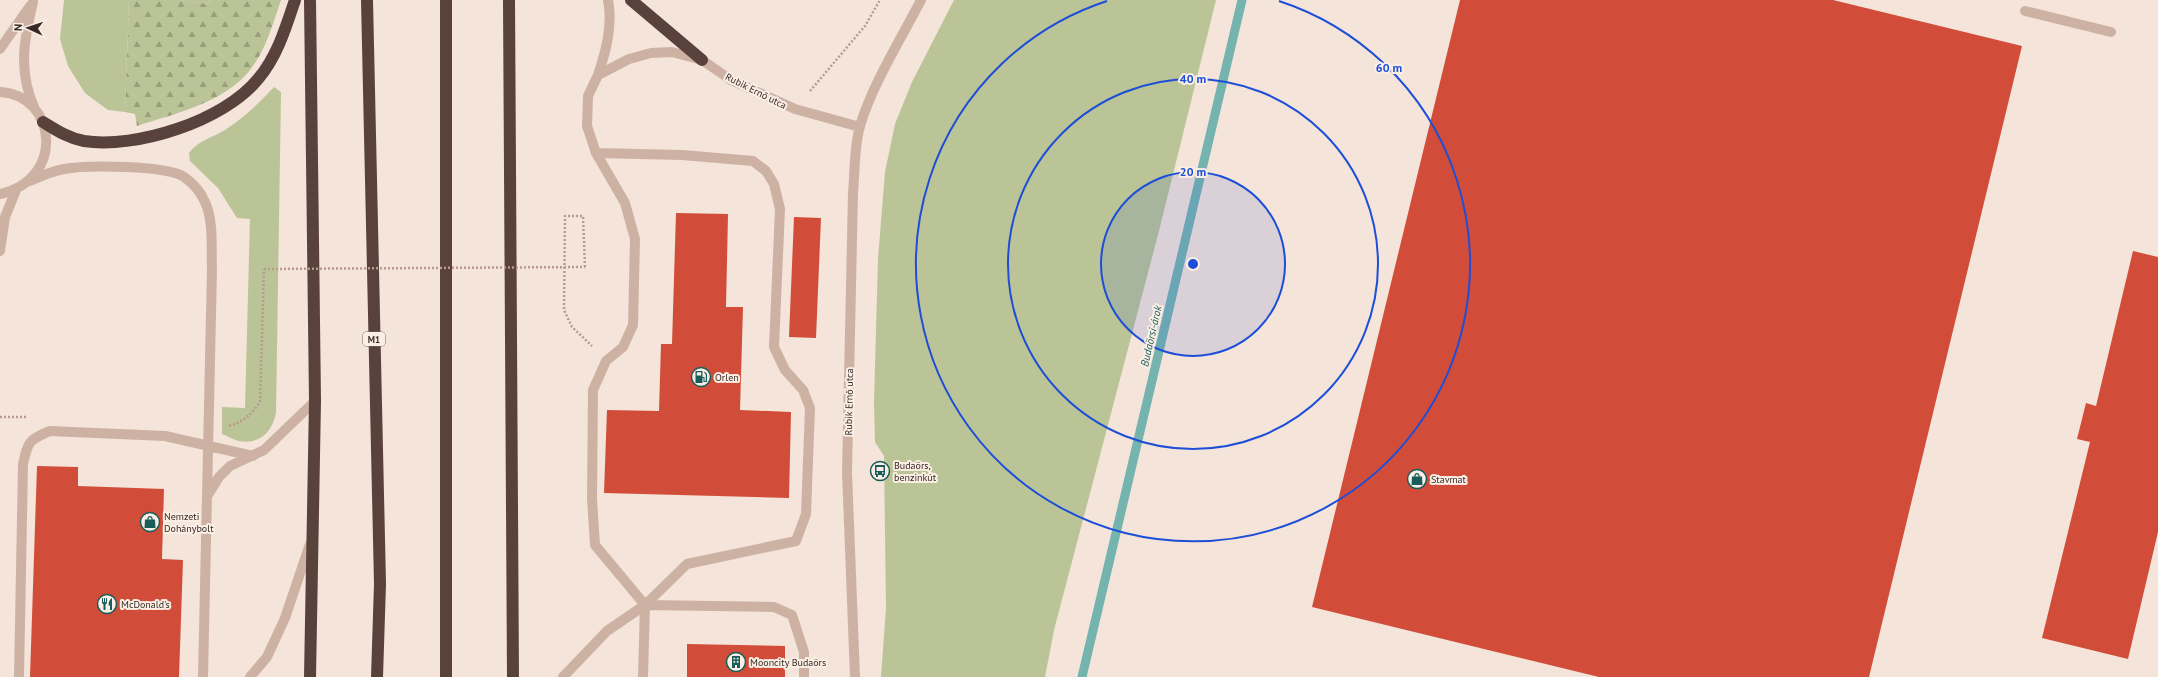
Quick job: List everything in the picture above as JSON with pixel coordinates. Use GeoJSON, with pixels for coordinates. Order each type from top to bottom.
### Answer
{"type":"FeatureCollection","features":[{"type":"Feature","properties":{"kind":"highway"},"geometry":{"type":"LineString","coordinates":[[43,122],[64,135],[83,141],[111,143],[134,141],[160,135],[192,123],[233,102],[258,79],[281,40],[295,0]]}},
{"type":"Feature","properties":{"kind":"highway"},"geometry":{"type":"LineString","coordinates":[[310,0],[315,401],[310,677]]}},
{"type":"Feature","properties":{"kind":"highway","name":"M1"},"geometry":{"type":"LineString","coordinates":[[367,0],[380,576],[377,677]]}},
{"type":"Feature","properties":{"kind":"highway"},"geometry":{"type":"LineString","coordinates":[[446,0],[446,677]]}},
{"type":"Feature","properties":{"kind":"highway"},"geometry":{"type":"LineString","coordinates":[[510,0],[513,677]]}},
{"type":"Feature","properties":{"kind":"highway"},"geometry":{"type":"LineString","coordinates":[[631,0],[702,60]]}},
{"type":"Feature","properties":{"kind":"street"},"geometry":{"type":"LineString","coordinates":[[608,0],[610,10],[607,45],[598,75],[588,96],[587,126],[596,153],[625,203],[635,239],[633,325],[623,347],[606,361],[593,390],[592,498],[595,545],[645,604],[643,677]]}},
{"type":"Feature","properties":{"kind":"street","name":"Rubik Ernő utca"},"geometry":{"type":"LineString","coordinates":[[855,677],[848,472],[853,193],[860,127],[870,99],[921,0]]}},
{"type":"Feature","properties":{"kind":"street"},"geometry":{"type":"LineString","coordinates":[[30,181],[40,169],[46,154],[46,138],[43,122],[34,108],[26,90],[23,61],[26,35],[34,1]]}},
{"type":"Feature","properties":{"kind":"street"},"geometry":{"type":"LineString","coordinates":[[0,49],[34,1]]}},
{"type":"Feature","properties":{"kind":"street"},"geometry":{"type":"LineString","coordinates":[[2025,11],[2111,32]]}},
{"type":"Feature","properties":{"kind":"street","name":"Rubik Ernő utca"},"geometry":{"type":"LineString","coordinates":[[598,75],[629,59],[650,53],[672,52],[702,60],[731,80],[794,109],[860,127]]}},
{"type":"Feature","properties":{"kind":"street"},"geometry":{"type":"LineString","coordinates":[[0,92],[22,98],[34,108]]}},
{"type":"Feature","properties":{"kind":"street"},"geometry":{"type":"LineString","coordinates":[[563,677],[607,631],[645,604],[687,564],[796,541],[806,514],[810,408],[803,390],[785,370],[774,347],[780,209],[774,184],[766,171],[753,161],[682,155],[596,153]]}},
{"type":"Feature","properties":{"kind":"street"},"geometry":{"type":"LineString","coordinates":[[0,194],[16,190],[47,173],[65,169],[158,169],[184,176],[197,188],[206,203],[209,216],[212,269],[203,677]]}},
{"type":"Feature","properties":{"kind":"street"},"geometry":{"type":"LineString","coordinates":[[0,251],[5,217],[16,190]]}},
{"type":"Feature","properties":{"kind":"street"},"geometry":{"type":"LineString","coordinates":[[207,497],[219,477],[230,466],[264,450],[315,401]]}},
{"type":"Feature","properties":{"kind":"street"},"geometry":{"type":"LineString","coordinates":[[19,677],[23,464],[27,445],[37,436],[50,431],[165,436],[253,456]]}},
{"type":"Feature","properties":{"kind":"street"},"geometry":{"type":"LineString","coordinates":[[250,677],[267,656],[285,618],[313,534]]}},
{"type":"Feature","properties":{"kind":"street"},"geometry":{"type":"LineString","coordinates":[[645,604],[774,607],[792,615],[804,652],[804,677]]}},
{"type":"Feature","properties":{"kind":"path"},"geometry":{"type":"LineString","coordinates":[[794,109],[865,26],[880,0]]}},
{"type":"Feature","properties":{"kind":"path"},"geometry":{"type":"LineString","coordinates":[[208,433],[242,422],[253,412],[260,402],[264,269],[585,267],[583,216],[565,216],[564,310],[572,327],[606,361]]}},
{"type":"Feature","properties":{"kind":"green space"},"geometry":{"type":"Polygon","coordinates":[[[64,0],[129,0],[125,112],[108,110],[85,93],[68,66],[60,39],[64,0]]]}},
{"type":"Feature","properties":{"kind":"green space"},"geometry":{"type":"Polygon","coordinates":[[[129,0],[180,0],[207,4],[211,0],[281,0],[268,36],[256,62],[239,81],[227,91],[198,106],[137,126],[135,114],[125,112],[129,0]]]}},
{"type":"Feature","properties":{"kind":"green space"},"geometry":{"type":"Polygon","coordinates":[[[180,0],[211,0],[207,4],[180,0]]]}},
{"type":"Feature","properties":{"kind":"green space"},"geometry":{"type":"Polygon","coordinates":[[[954,0],[1216,0],[1159,231],[1054,630],[1045,677],[881,677],[886,608],[884,456],[875,442],[874,402],[878,259],[885,172],[895,124],[912,82],[954,0]]]}},
{"type":"Feature","properties":{"kind":"green space"},"geometry":{"type":"Polygon","coordinates":[[[274,87],[281,92],[276,412],[269,431],[259,439],[246,442],[222,434],[222,407],[245,408],[250,219],[237,218],[218,188],[190,161],[189,153],[201,142],[225,130],[239,120],[274,87]]]}},
{"type":"Feature","properties":{"kind":"building"},"geometry":{"type":"Polygon","coordinates":[[[1460,0],[1833,0],[2022,46],[1869,677],[1599,677],[1312,607],[1460,0]]]}},
{"type":"Feature","properties":{"kind":"building","name":"Orlen"},"geometry":{"type":"Polygon","coordinates":[[[676,213],[728,214],[726,307],[743,307],[740,410],[791,412],[789,498],[604,493],[607,410],[659,411],[661,344],[672,344],[676,213]]]}},
{"type":"Feature","properties":{"kind":"building"},"geometry":{"type":"Polygon","coordinates":[[[794,217],[821,218],[816,338],[789,337],[794,217]]]}},
{"type":"Feature","properties":{"kind":"building"},"geometry":{"type":"Polygon","coordinates":[[[2133,251],[2158,257],[2158,532],[2128,659],[2042,638],[2090,442],[2077,439],[2086,403],[2096,406],[2133,251]]]}},
{"type":"Feature","properties":{"kind":"building","name":"McDonald's"},"geometry":{"type":"Polygon","coordinates":[[[37,466],[78,467],[78,486],[164,489],[162,559],[183,560],[179,677],[30,677],[37,466]]]}},
{"type":"Feature","properties":{"kind":"building","name":"Mooncity Budaörs"},"geometry":{"type":"Polygon","coordinates":[[[687,644],[785,646],[785,677],[687,677],[687,644]]]}},
{"type":"Feature","properties":{"kind":"waterway","name":"Budaörsi-árok"},"geometry":{"type":"LineString","coordinates":[[1082,677],[1242,0]]}},
{"type":"Feature","properties":{"kind":"place","name":"Orlen"},"geometry":{"type":"Point","coordinates":[701,377]}},
{"type":"Feature","properties":{"kind":"place","name":"Budaörs, benzinkút"},"geometry":{"type":"Point","coordinates":[880,471]}},
{"type":"Feature","properties":{"kind":"place","name":"Stavmat"},"geometry":{"type":"Point","coordinates":[1417,479]}},
{"type":"Feature","properties":{"kind":"place","name":"Nemzeti Dohánybolt"},"geometry":{"type":"Point","coordinates":[150,522]}},
{"type":"Feature","properties":{"kind":"place","name":"McDonald's"},"geometry":{"type":"Point","coordinates":[107,604]}},
{"type":"Feature","properties":{"kind":"place","name":"Mooncity Budaörs"},"geometry":{"type":"Point","coordinates":[736,662]}}]}
